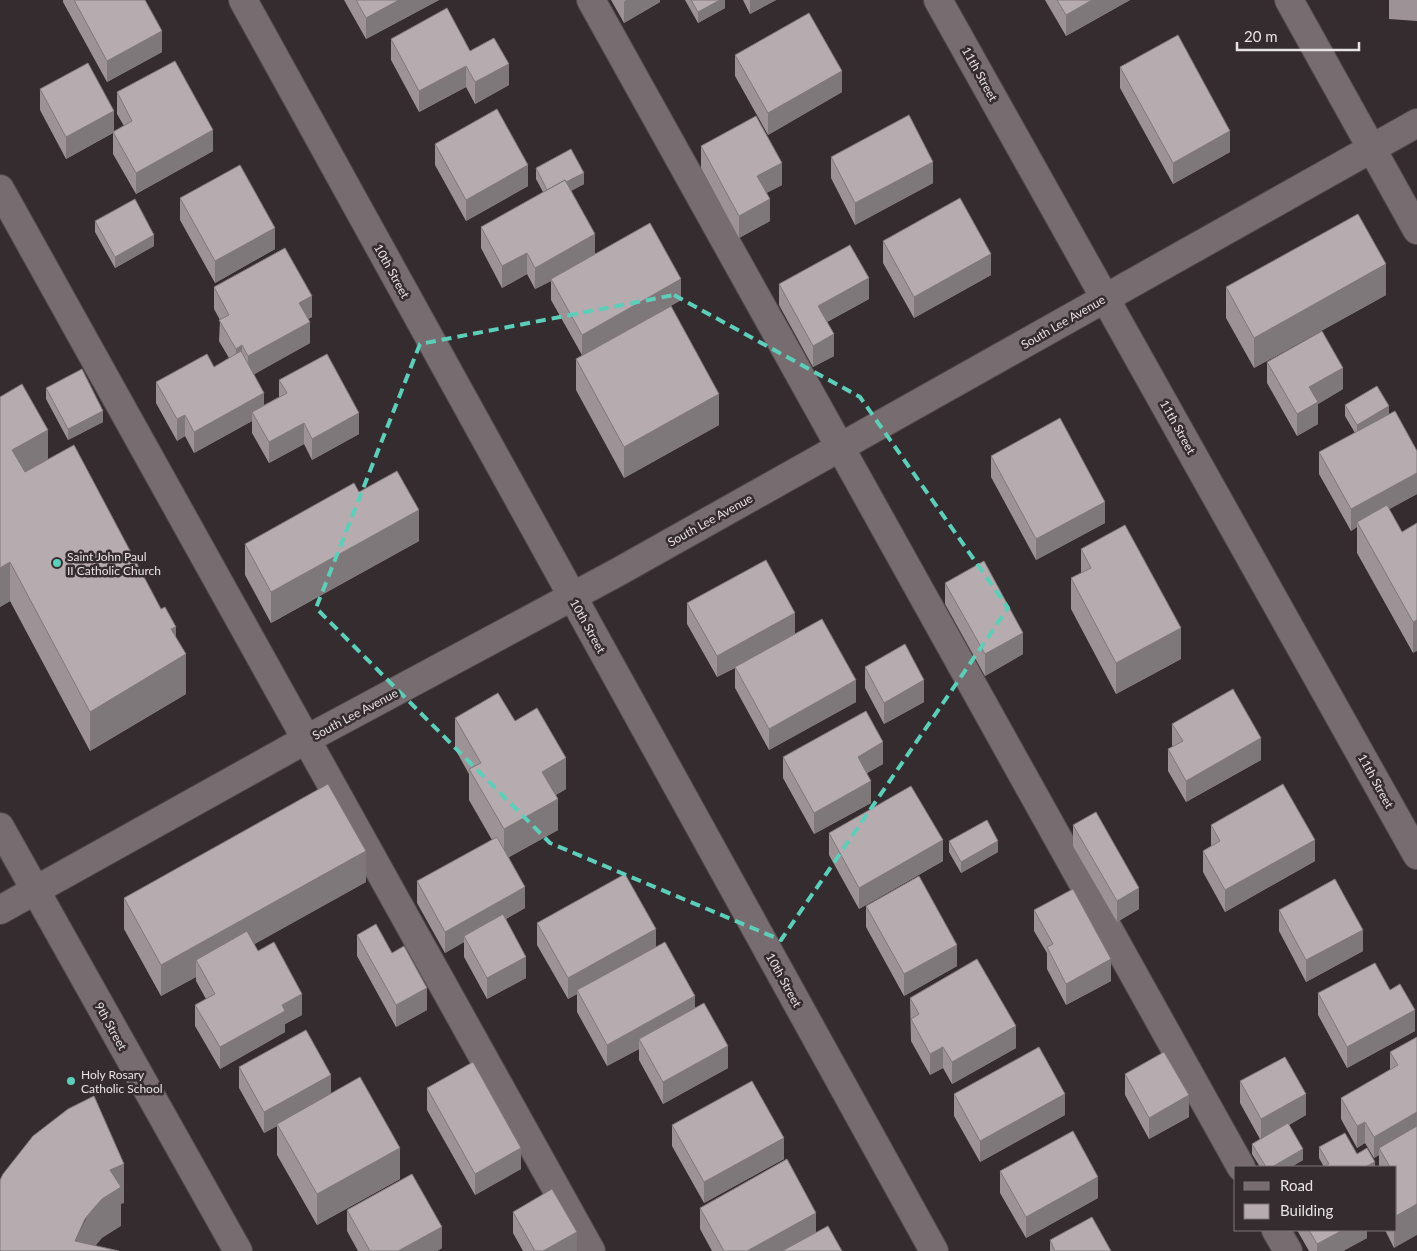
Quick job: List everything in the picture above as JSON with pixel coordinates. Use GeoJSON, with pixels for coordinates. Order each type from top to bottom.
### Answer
{"type":"FeatureCollection","features":[{"type":"Feature","properties":{"kind":"street","name":"10th Street"},"geometry":{"type":"LineString","coordinates":[[243,0],[934,1251]]}},
{"type":"Feature","properties":{"kind":"street"},"geometry":{"type":"LineString","coordinates":[[591,0],[1241,1166]]}},
{"type":"Feature","properties":{"kind":"street","name":"11th Street"},"geometry":{"type":"LineString","coordinates":[[938,0],[1417,855]]}},
{"type":"Feature","properties":{"kind":"street"},"geometry":{"type":"LineString","coordinates":[[1289,0],[1417,230]]}},
{"type":"Feature","properties":{"kind":"street","name":"South Lee Avenue"},"geometry":{"type":"LineString","coordinates":[[0,910],[306,739],[572,598],[1417,123]]}},
{"type":"Feature","properties":{"kind":"street"},"geometry":{"type":"LineString","coordinates":[[0,189],[591,1251]]}},
{"type":"Feature","properties":{"kind":"street","name":"9th Street"},"geometry":{"type":"LineString","coordinates":[[0,827],[238,1251]]}},
{"type":"Feature","properties":{"kind":"street"},"geometry":{"type":"LineString","coordinates":[[1277,1231],[1288,1251]]}},
{"type":"Feature","properties":{"kind":"highlighted area"},"geometry":{"type":"Polygon","coordinates":[[[674,295],[860,397],[1008,608],[781,940],[550,843],[316,608],[420,344],[674,295]]]}},
{"type":"Feature","properties":{"kind":"building"},"geometry":{"type":"Polygon","coordinates":[[[74,0],[145,0],[162,31],[107,61],[74,0]]]}},
{"type":"Feature","properties":{"kind":"building"},"geometry":{"type":"Polygon","coordinates":[[[356,0],[399,0],[366,18],[356,0]]]}},
{"type":"Feature","properties":{"kind":"building"},"geometry":{"type":"Polygon","coordinates":[[[691,0],[720,0],[698,12],[691,0]]]}},
{"type":"Feature","properties":{"kind":"building"},"geometry":{"type":"Polygon","coordinates":[[[1057,0],[1092,0],[1066,15],[1057,0]]]}},
{"type":"Feature","properties":{"kind":"building"},"geometry":{"type":"Polygon","coordinates":[[[447,8],[470,51],[494,38],[509,64],[475,82],[466,66],[419,91],[391,39],[447,8]]]}},
{"type":"Feature","properties":{"kind":"building"},"geometry":{"type":"Polygon","coordinates":[[[809,13],[842,71],[768,113],[735,55],[809,13]]]}},
{"type":"Feature","properties":{"kind":"building"},"geometry":{"type":"Polygon","coordinates":[[[1178,35],[1230,131],[1173,163],[1120,67],[1178,35]]]}},
{"type":"Feature","properties":{"kind":"building"},"geometry":{"type":"Polygon","coordinates":[[[175,61],[213,130],[136,173],[113,132],[132,121],[117,92],[175,61]]]}},
{"type":"Feature","properties":{"kind":"building"},"geometry":{"type":"Polygon","coordinates":[[[88,63],[114,111],[66,137],[40,89],[88,63]]]}},
{"type":"Feature","properties":{"kind":"building"},"geometry":{"type":"Polygon","coordinates":[[[497,109],[528,165],[466,200],[435,144],[497,109]]]}},
{"type":"Feature","properties":{"kind":"building"},"geometry":{"type":"Polygon","coordinates":[[[909,115],[933,162],[855,203],[831,157],[909,115]]]}},
{"type":"Feature","properties":{"kind":"building"},"geometry":{"type":"Polygon","coordinates":[[[756,116],[782,163],[757,176],[770,199],[739,216],[701,146],[756,116]]]}},
{"type":"Feature","properties":{"kind":"building"},"geometry":{"type":"Polygon","coordinates":[[[571,149],[584,173],[566,182],[565,180],[547,190],[536,168],[571,149]]]}},
{"type":"Feature","properties":{"kind":"building"},"geometry":{"type":"Polygon","coordinates":[[[240,165],[275,228],[215,261],[180,198],[240,165]]]}},
{"type":"Feature","properties":{"kind":"building"},"geometry":{"type":"Polygon","coordinates":[[[565,180],[595,234],[535,268],[527,253],[502,266],[481,227],[565,180]]]}},
{"type":"Feature","properties":{"kind":"building"},"geometry":{"type":"Polygon","coordinates":[[[960,198],[991,254],[914,297],[883,241],[960,198]]]}},
{"type":"Feature","properties":{"kind":"building"},"geometry":{"type":"Polygon","coordinates":[[[135,199],[154,235],[115,257],[95,221],[135,199]]]}},
{"type":"Feature","properties":{"kind":"building"},"geometry":{"type":"Polygon","coordinates":[[[1358,214],[1386,264],[1254,338],[1226,287],[1358,214]]]}},
{"type":"Feature","properties":{"kind":"building"},"geometry":{"type":"Polygon","coordinates":[[[650,223],[681,279],[582,335],[551,279],[650,223]]]}},
{"type":"Feature","properties":{"kind":"building"},"geometry":{"type":"Polygon","coordinates":[[[850,245],[869,278],[818,306],[834,334],[813,346],[779,284],[850,245]]]}},
{"type":"Feature","properties":{"kind":"building"},"geometry":{"type":"Polygon","coordinates":[[[285,248],[312,296],[299,303],[310,322],[248,356],[242,345],[236,349],[219,320],[229,315],[214,287],[285,248]]]}},
{"type":"Feature","properties":{"kind":"building"},"geometry":{"type":"Polygon","coordinates":[[[671,306],[719,394],[624,447],[576,359],[671,306]]]}},
{"type":"Feature","properties":{"kind":"building"},"geometry":{"type":"Polygon","coordinates":[[[1322,331],[1343,368],[1309,387],[1318,402],[1297,414],[1267,362],[1322,331]]]}},
{"type":"Feature","properties":{"kind":"building"},"geometry":{"type":"Polygon","coordinates":[[[241,351],[264,393],[194,432],[185,415],[177,419],[156,382],[207,354],[214,367],[241,351]]]}},
{"type":"Feature","properties":{"kind":"building"},"geometry":{"type":"Polygon","coordinates":[[[327,354],[359,413],[312,439],[304,423],[269,442],[252,412],[287,393],[279,380],[327,354]]]}},
{"type":"Feature","properties":{"kind":"building"},"geometry":{"type":"Polygon","coordinates":[[[82,369],[103,411],[68,429],[46,388],[82,369]]]}},
{"type":"Feature","properties":{"kind":"building","name":"Saint John Paul II Catholic Church"},"geometry":{"type":"Polygon","coordinates":[[[22,384],[48,430],[12,450],[25,472],[74,445],[161,609],[165,607],[176,627],[171,629],[186,654],[90,712],[10,562],[0,568],[0,397],[22,384]]]}},
{"type":"Feature","properties":{"kind":"building"},"geometry":{"type":"Polygon","coordinates":[[[1377,386],[1389,406],[1357,425],[1345,405],[1377,386]]]}},
{"type":"Feature","properties":{"kind":"building"},"geometry":{"type":"Polygon","coordinates":[[[1395,411],[1417,451],[1417,473],[1351,509],[1319,452],[1395,411]]]}},
{"type":"Feature","properties":{"kind":"building"},"geometry":{"type":"Polygon","coordinates":[[[1060,418],[1105,502],[1036,539],[991,456],[1060,418]]]}},
{"type":"Feature","properties":{"kind":"building"},"geometry":{"type":"Polygon","coordinates":[[[397,471],[419,510],[271,592],[245,544],[354,483],[359,492],[397,471]]]}},
{"type":"Feature","properties":{"kind":"building"},"geometry":{"type":"Polygon","coordinates":[[[1387,505],[1402,532],[1417,523],[1417,620],[1413,622],[1357,522],[1387,505]]]}},
{"type":"Feature","properties":{"kind":"building"},"geometry":{"type":"Polygon","coordinates":[[[1125,525],[1181,628],[1116,663],[1071,578],[1091,568],[1081,549],[1125,525]]]}},
{"type":"Feature","properties":{"kind":"building"},"geometry":{"type":"Polygon","coordinates":[[[766,560],[795,613],[717,656],[687,603],[766,560]]]}},
{"type":"Feature","properties":{"kind":"building"},"geometry":{"type":"Polygon","coordinates":[[[984,561],[1023,633],[985,654],[945,583],[984,561]]]}},
{"type":"Feature","properties":{"kind":"building"},"geometry":{"type":"Polygon","coordinates":[[[822,619],[856,680],[769,729],[735,667],[822,619]]]}},
{"type":"Feature","properties":{"kind":"building"},"geometry":{"type":"Polygon","coordinates":[[[905,644],[924,680],[884,703],[865,667],[905,644]]]}},
{"type":"Feature","properties":{"kind":"building"},"geometry":{"type":"Polygon","coordinates":[[[1233,689],[1261,738],[1186,781],[1168,749],[1183,741],[1172,724],[1233,689]]]}},
{"type":"Feature","properties":{"kind":"building"},"geometry":{"type":"Polygon","coordinates":[[[498,693],[515,721],[537,708],[566,758],[542,772],[558,799],[504,829],[469,769],[481,763],[455,718],[498,693]]]}},
{"type":"Feature","properties":{"kind":"building"},"geometry":{"type":"Polygon","coordinates":[[[866,711],[883,742],[858,757],[871,781],[814,813],[783,757],[866,711]]]}},
{"type":"Feature","properties":{"kind":"building"},"geometry":{"type":"Polygon","coordinates":[[[328,784],[366,851],[161,965],[124,898],[328,784]]]}},
{"type":"Feature","properties":{"kind":"building"},"geometry":{"type":"Polygon","coordinates":[[[1283,784],[1315,840],[1225,890],[1203,851],[1220,841],[1211,825],[1283,784]]]}},
{"type":"Feature","properties":{"kind":"building"},"geometry":{"type":"Polygon","coordinates":[[[911,786],[943,840],[859,888],[829,833],[911,786]]]}},
{"type":"Feature","properties":{"kind":"building"},"geometry":{"type":"Polygon","coordinates":[[[1096,812],[1139,888],[1117,901],[1073,825],[1096,812]]]}},
{"type":"Feature","properties":{"kind":"building"},"geometry":{"type":"Polygon","coordinates":[[[987,820],[998,841],[961,862],[949,841],[987,820]]]}},
{"type":"Feature","properties":{"kind":"building"},"geometry":{"type":"Polygon","coordinates":[[[497,837],[525,887],[445,932],[417,881],[497,837]]]}},
{"type":"Feature","properties":{"kind":"building"},"geometry":{"type":"Polygon","coordinates":[[[625,874],[656,929],[568,978],[537,923],[625,874]]]}},
{"type":"Feature","properties":{"kind":"building"},"geometry":{"type":"Polygon","coordinates":[[[919,876],[957,945],[904,974],[866,906],[919,876]]]}},
{"type":"Feature","properties":{"kind":"building"},"geometry":{"type":"Polygon","coordinates":[[[1335,879],[1363,930],[1306,960],[1279,910],[1335,879]]]}},
{"type":"Feature","properties":{"kind":"building"},"geometry":{"type":"Polygon","coordinates":[[[1073,889],[1111,959],[1066,984],[1047,947],[1053,944],[1034,910],[1073,889]]]}},
{"type":"Feature","properties":{"kind":"building"},"geometry":{"type":"Polygon","coordinates":[[[503,914],[526,957],[487,978],[464,936],[503,914]]]}},
{"type":"Feature","properties":{"kind":"building"},"geometry":{"type":"Polygon","coordinates":[[[376,924],[392,953],[404,946],[427,988],[396,1005],[357,935],[376,924]]]}},
{"type":"Feature","properties":{"kind":"building"},"geometry":{"type":"Polygon","coordinates":[[[247,931],[258,951],[274,942],[302,994],[282,1005],[285,1011],[220,1047],[195,1005],[215,994],[196,960],[247,931]]]}},
{"type":"Feature","properties":{"kind":"building"},"geometry":{"type":"Polygon","coordinates":[[[665,942],[695,996],[607,1045],[577,990],[665,942]]]}},
{"type":"Feature","properties":{"kind":"building"},"geometry":{"type":"Polygon","coordinates":[[[977,959],[1016,1026],[952,1062],[943,1047],[930,1054],[911,1019],[919,1014],[910,998],[977,959]]]}},
{"type":"Feature","properties":{"kind":"building"},"geometry":{"type":"Polygon","coordinates":[[[1375,963],[1390,990],[1400,984],[1415,1010],[1347,1047],[1318,993],[1375,963]]]}},
{"type":"Feature","properties":{"kind":"building"},"geometry":{"type":"Polygon","coordinates":[[[704,1003],[728,1046],[663,1082],[639,1039],[704,1003]]]}},
{"type":"Feature","properties":{"kind":"building"},"geometry":{"type":"Polygon","coordinates":[[[306,1030],[331,1075],[264,1112],[239,1067],[306,1030]]]}},
{"type":"Feature","properties":{"kind":"building"},"geometry":{"type":"Polygon","coordinates":[[[1417,1037],[1417,1112],[1374,1137],[1365,1122],[1357,1126],[1341,1098],[1398,1065],[1390,1052],[1417,1037]]]}},
{"type":"Feature","properties":{"kind":"building"},"geometry":{"type":"Polygon","coordinates":[[[1039,1047],[1065,1094],[980,1141],[954,1094],[1039,1047]]]}},
{"type":"Feature","properties":{"kind":"building"},"geometry":{"type":"Polygon","coordinates":[[[1164,1052],[1189,1095],[1149,1118],[1125,1074],[1164,1052]]]}},
{"type":"Feature","properties":{"kind":"building"},"geometry":{"type":"Polygon","coordinates":[[[1285,1057],[1306,1094],[1261,1119],[1240,1081],[1285,1057]]]}},
{"type":"Feature","properties":{"kind":"building"},"geometry":{"type":"Polygon","coordinates":[[[473,1062],[521,1148],[475,1174],[427,1088],[473,1062]]]}},
{"type":"Feature","properties":{"kind":"building"},"geometry":{"type":"Polygon","coordinates":[[[360,1077],[400,1148],[317,1194],[277,1124],[360,1077]]]}},
{"type":"Feature","properties":{"kind":"building"},"geometry":{"type":"Polygon","coordinates":[[[752,1081],[784,1138],[704,1182],[672,1125],[752,1081]]]}},
{"type":"Feature","properties":{"kind":"building"},"geometry":{"type":"Polygon","coordinates":[[[94,1096],[124,1164],[110,1170],[121,1187],[102,1199],[93,1209],[85,1219],[75,1241],[119,1251],[0,1251],[0,1180],[3,1174],[33,1136],[68,1109],[94,1096]]]}},
{"type":"Feature","properties":{"kind":"building"},"geometry":{"type":"Polygon","coordinates":[[[1288,1123],[1303,1149],[1274,1166],[1265,1166],[1252,1144],[1288,1123]]]}},
{"type":"Feature","properties":{"kind":"building"},"geometry":{"type":"Polygon","coordinates":[[[1417,1126],[1417,1204],[1397,1215],[1397,1166],[1389,1166],[1379,1148],[1417,1126]]]}},
{"type":"Feature","properties":{"kind":"building"},"geometry":{"type":"Polygon","coordinates":[[[1073,1131],[1098,1177],[1026,1217],[1000,1171],[1073,1131]]]}},
{"type":"Feature","properties":{"kind":"building"},"geometry":{"type":"Polygon","coordinates":[[[1345,1133],[1357,1154],[1367,1148],[1375,1162],[1367,1166],[1325,1166],[1329,1164],[1319,1147],[1345,1133]]]}},
{"type":"Feature","properties":{"kind":"building"},"geometry":{"type":"Polygon","coordinates":[[[787,1159],[816,1213],[747,1251],[724,1251],[700,1208],[787,1159]]]}},
{"type":"Feature","properties":{"kind":"building"},"geometry":{"type":"Polygon","coordinates":[[[412,1174],[442,1227],[398,1251],[370,1251],[347,1210],[412,1174]]]}},
{"type":"Feature","properties":{"kind":"building"},"geometry":{"type":"Polygon","coordinates":[[[552,1189],[577,1232],[543,1251],[535,1251],[513,1212],[552,1189]]]}},
{"type":"Feature","properties":{"kind":"building"},"geometry":{"type":"Polygon","coordinates":[[[1092,1217],[1111,1251],[1055,1251],[1050,1240],[1092,1217]]]}},
{"type":"Feature","properties":{"kind":"building"},"geometry":{"type":"Polygon","coordinates":[[[828,1226],[842,1251],[782,1251],[828,1226]]]}},
{"type":"Feature","properties":{"kind":"building"},"geometry":{"type":"Polygon","coordinates":[[[1310,1231],[1341,1231],[1317,1244],[1310,1231]]]}},
{"type":"Feature","properties":{"kind":"place","name":"Saint John Paul II Catholic Church"},"geometry":{"type":"Point","coordinates":[57,563]}},
{"type":"Feature","properties":{"kind":"place","name":"Holy Rosary Catholic School"},"geometry":{"type":"Point","coordinates":[71,1081]}}]}
